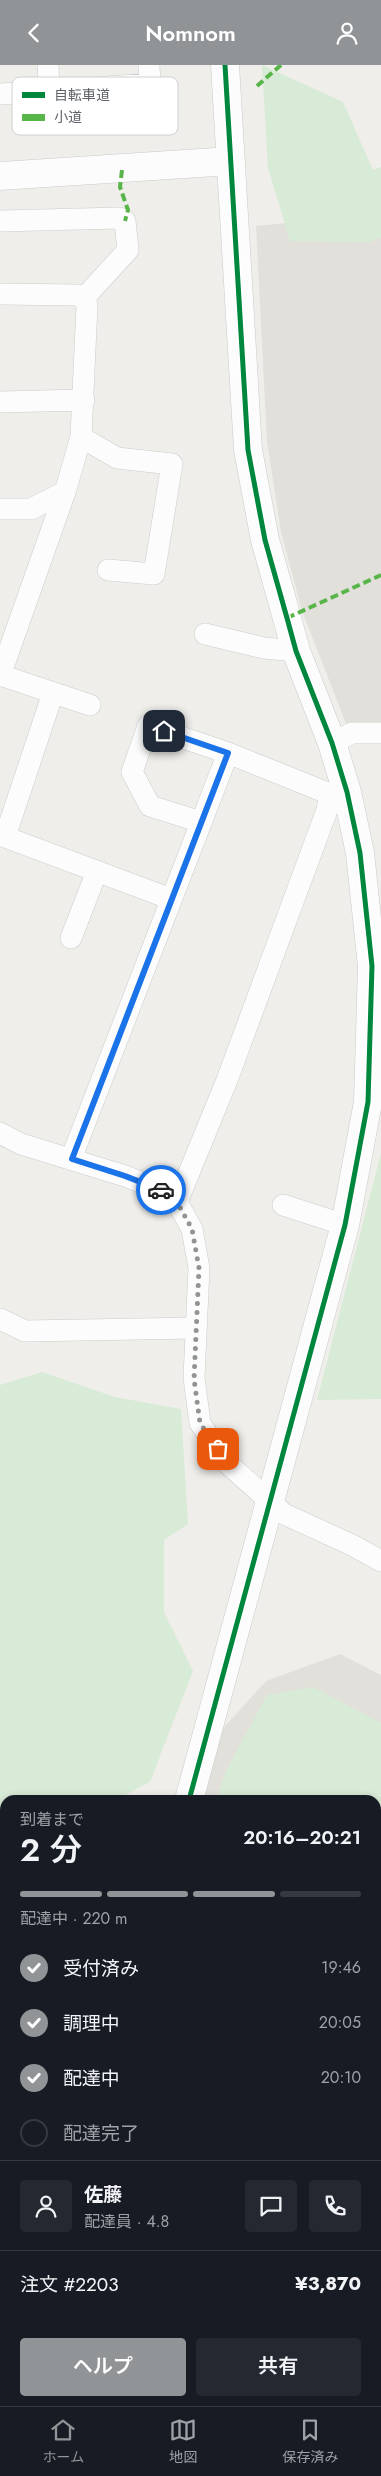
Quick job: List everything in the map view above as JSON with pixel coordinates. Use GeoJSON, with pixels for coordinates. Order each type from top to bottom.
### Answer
{"type":"FeatureCollection","features":[{"type":"Feature","properties":{"kind":"street"},"geometry":{"type":"LineString","coordinates":[[190,1795],[344,1225],[368,1103],[372,966],[360,853],[338,793],[332,743],[296,651],[265,540],[248,450],[225,65]]}},
{"type":"Feature","properties":{"kind":"street"},"geometry":{"type":"LineString","coordinates":[[0,176],[231,161]]}},
{"type":"Feature","properties":{"kind":"street"},"geometry":{"type":"LineString","coordinates":[[0,221],[120,218],[125,221],[128,249],[84,298]]}},
{"type":"Feature","properties":{"kind":"street"},"geometry":{"type":"LineString","coordinates":[[0,295],[77,295],[84,298],[87,305],[81,437],[65,492],[0,675],[90,705]]}},
{"type":"Feature","properties":{"kind":"street"},"geometry":{"type":"LineString","coordinates":[[0,402],[84,400]]}},
{"type":"Feature","properties":{"kind":"street"},"geometry":{"type":"LineString","coordinates":[[81,437],[117,457],[172,464],[154,574],[108,570]]}},
{"type":"Feature","properties":{"kind":"street"},"geometry":{"type":"LineString","coordinates":[[0,509],[31,509],[65,492]]}},
{"type":"Feature","properties":{"kind":"street"},"geometry":{"type":"LineString","coordinates":[[206,634],[264,648],[296,651]]}},
{"type":"Feature","properties":{"kind":"street"},"geometry":{"type":"LineString","coordinates":[[53,693],[3,836],[170,899]]}},
{"type":"Feature","properties":{"kind":"street"},"geometry":{"type":"LineString","coordinates":[[201,822],[150,806],[132,772],[148,726],[338,793]]}},
{"type":"Feature","properties":{"kind":"street"},"geometry":{"type":"LineString","coordinates":[[332,743],[352,733],[381,733]]}},
{"type":"Feature","properties":{"kind":"street"},"geometry":{"type":"LineString","coordinates":[[72,1159],[170,899],[228,753]]}},
{"type":"Feature","properties":{"kind":"street"},"geometry":{"type":"LineString","coordinates":[[177,1202],[241,1043],[327,811],[338,793]]}},
{"type":"Feature","properties":{"kind":"street"},"geometry":{"type":"LineString","coordinates":[[71,938],[97,871]]}},
{"type":"Feature","properties":{"kind":"street"},"geometry":{"type":"LineString","coordinates":[[0,1133],[21,1143],[125,1176],[161,1190],[177,1202],[192,1229],[199,1268],[194,1379],[200,1423],[227,1463],[284,1514],[352,1545],[381,1561]]}},
{"type":"Feature","properties":{"kind":"street"},"geometry":{"type":"LineString","coordinates":[[284,1205],[344,1225]]}},
{"type":"Feature","properties":{"kind":"street"},"geometry":{"type":"LineString","coordinates":[[0,1319],[25,1331],[196,1328]]}},
{"type":"Feature","properties":{"kind":"shaded area"},"geometry":{"type":"Polygon","coordinates":[[[381,189],[381,725],[347,726],[302,611],[281,532],[267,441],[256,226],[346,217],[381,189]]]}},
{"type":"Feature","properties":{"kind":"shaded area"},"geometry":{"type":"Polygon","coordinates":[[[340,1654],[381,1675],[381,1795],[203,1795],[219,1733],[266,1681],[340,1654]]]}},
{"type":"Feature","properties":{"kind":"green space"},"geometry":{"type":"Polygon","coordinates":[[[262,65],[343,102],[373,170],[381,167],[381,238],[370,242],[290,241],[268,168],[262,65]]]}},
{"type":"Feature","properties":{"kind":"green space"},"geometry":{"type":"Polygon","coordinates":[[[381,1153],[381,1399],[317,1400],[381,1153]]]}},
{"type":"Feature","properties":{"kind":"green space"},"geometry":{"type":"Polygon","coordinates":[[[42,1372],[115,1397],[181,1409],[188,1524],[164,1540],[164,1612],[193,1671],[150,1782],[125,1795],[0,1795],[0,1385],[42,1372]]]}},
{"type":"Feature","properties":{"kind":"green space"},"geometry":{"type":"Polygon","coordinates":[[[313,1687],[381,1723],[381,1795],[218,1795],[225,1773],[267,1695],[313,1687]]]}},
{"type":"Feature","properties":{"kind":"marked path"},"geometry":{"type":"LineString","coordinates":[[257,86],[281,65]]}},
{"type":"Feature","properties":{"kind":"marked path"},"geometry":{"type":"LineString","coordinates":[[122,170],[120,187],[128,210],[125,221]]}},
{"type":"Feature","properties":{"kind":"marked path"},"geometry":{"type":"LineString","coordinates":[[287,618],[381,575]]}},
{"type":"Feature","properties":{"kind":"cycle path"},"geometry":{"type":"LineString","coordinates":[[190,1795],[345,1225],[368,1102],[372,966],[360,853],[347,792],[332,743],[296,651],[265,540],[248,450],[225,65]]}},
{"type":"Feature","properties":{"kind":"way so far"},"geometry":{"type":"LineString","coordinates":[[161,1190],[177,1202],[192,1229],[199,1268],[194,1379],[200,1423],[218,1449]]}},
{"type":"Feature","properties":{"kind":"route"},"geometry":{"type":"LineString","coordinates":[[161,1190],[72,1159],[170,899],[228,753],[164,731]]}}]}
